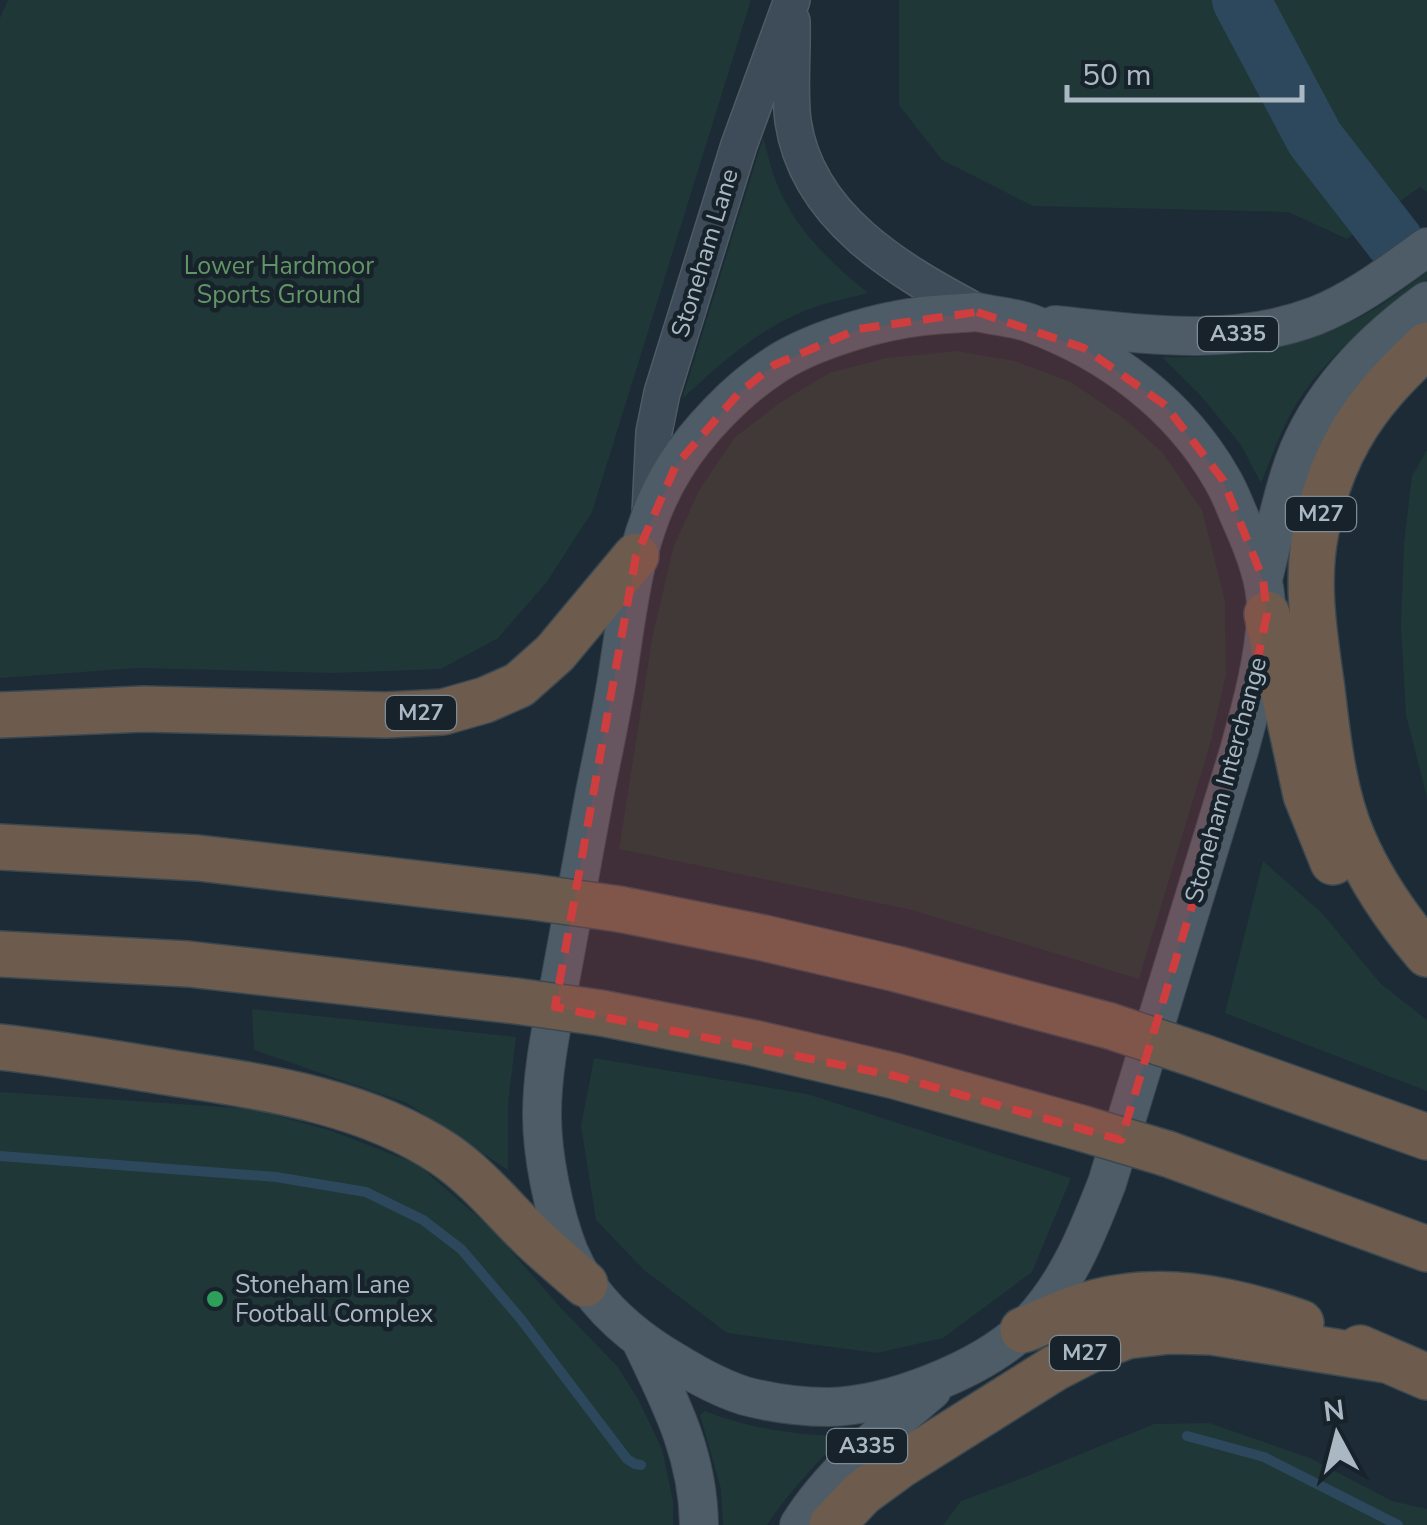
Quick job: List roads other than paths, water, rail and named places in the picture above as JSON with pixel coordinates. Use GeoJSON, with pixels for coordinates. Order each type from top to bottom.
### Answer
{"type":"FeatureCollection","features":[{"type":"Feature","properties":{"kind":"highway","name":"M27"},"geometry":{"type":"LineString","coordinates":[[1427,345],[1372,402],[1348,439],[1328,486],[1315,534],[1312,590],[1334,775],[1353,838],[1382,893],[1427,954]]}},
{"type":"Feature","properties":{"kind":"highway","name":"M27"},"geometry":{"type":"LineString","coordinates":[[0,715],[144,709],[386,715],[443,712],[519,685],[554,653],[636,556]]}},
{"type":"Feature","properties":{"kind":"highway"},"geometry":{"type":"LineString","coordinates":[[1264,596],[1306,795],[1324,844],[1347,893],[1379,939],[1427,982]]}},
{"type":"Feature","properties":{"kind":"highway"},"geometry":{"type":"LineString","coordinates":[[0,847],[198,858],[532,897],[619,909],[764,938],[1110,1026],[1427,1138]]}},
{"type":"Feature","properties":{"kind":"highway"},"geometry":{"type":"LineString","coordinates":[[0,954],[188,964],[516,1002],[601,1013],[754,1043],[895,1076],[1168,1154],[1427,1249]]}},
{"type":"Feature","properties":{"kind":"highway"},"geometry":{"type":"LineString","coordinates":[[0,1048],[196,1076],[320,1100],[402,1130],[445,1155],[488,1190],[533,1238],[585,1284]]}},
{"type":"Feature","properties":{"kind":"highway","name":"M27"},"geometry":{"type":"LineString","coordinates":[[1022,1330],[1082,1306],[1119,1298],[1169,1293],[1207,1296],[1298,1322],[1427,1377]]}},
{"type":"Feature","properties":{"kind":"highway","name":"M27"},"geometry":{"type":"LineString","coordinates":[[832,1525],[862,1493],[899,1466],[1055,1368],[1127,1336],[1212,1332],[1386,1360]]}},
{"type":"Feature","properties":{"kind":"main road","name":"A335"},"geometry":{"type":"LineString","coordinates":[[1028,322],[1153,335],[1214,337],[1268,330],[1317,316],[1368,288],[1427,247]]}},
{"type":"Feature","properties":{"kind":"main road"},"geometry":{"type":"LineString","coordinates":[[1264,596],[1290,473],[1306,432],[1329,394],[1361,356],[1427,301]]}},
{"type":"Feature","properties":{"kind":"main road","name":"Stoneham Interchange"},"geometry":{"type":"LineString","coordinates":[[978,312],[1028,322],[1100,357],[1132,376],[1196,440],[1223,480],[1245,528],[1264,596],[1257,684],[1108,1183],[1083,1245],[1059,1290],[1022,1330],[985,1358],[946,1379],[880,1399],[832,1407],[786,1405],[742,1395],[694,1374],[641,1341],[585,1284],[569,1252],[548,1166],[542,1116],[548,1046],[616,687],[636,556],[650,513],[676,465],[739,393],[774,364],[858,330],[907,318],[978,312]]}},
{"type":"Feature","properties":{"kind":"main road"},"geometry":{"type":"LineString","coordinates":[[641,1341],[691,1455],[699,1525]]}},
{"type":"Feature","properties":{"kind":"main road","name":"A335"},"geometry":{"type":"LineString","coordinates":[[799,1525],[871,1442],[946,1379]]}},
{"type":"Feature","properties":{"kind":"street","name":"Stoneham Lane"},"geometry":{"type":"LineString","coordinates":[[792,0],[794,122],[806,164],[824,196],[870,248],[920,282],[978,312]]}},
{"type":"Feature","properties":{"kind":"street","name":"Stoneham Lane"},"geometry":{"type":"LineString","coordinates":[[650,513],[654,432],[662,393],[739,145],[792,0]]}},
{"type":"Feature","properties":{"kind":"waterway"},"geometry":{"type":"LineString","coordinates":[[1241,0],[1315,139],[1395,242]]}},
{"type":"Feature","properties":{"kind":"waterway"},"geometry":{"type":"LineString","coordinates":[[0,1156],[276,1177],[366,1192],[423,1220],[461,1249],[520,1318],[627,1459],[641,1465]]}},
{"type":"Feature","properties":{"kind":"waterway"},"geometry":{"type":"LineString","coordinates":[[1187,1436],[1264,1457],[1398,1525]]}},
{"type":"Feature","properties":{"kind":"place","name":"Stoneham Lane Football Complex"},"geometry":{"type":"Point","coordinates":[215,1299]}},
{"type":"Feature","properties":{"kind":"park label","name":"Lower Hardmoor Sports Ground"},"geometry":{"type":"Point","coordinates":[279,280]}}]}
